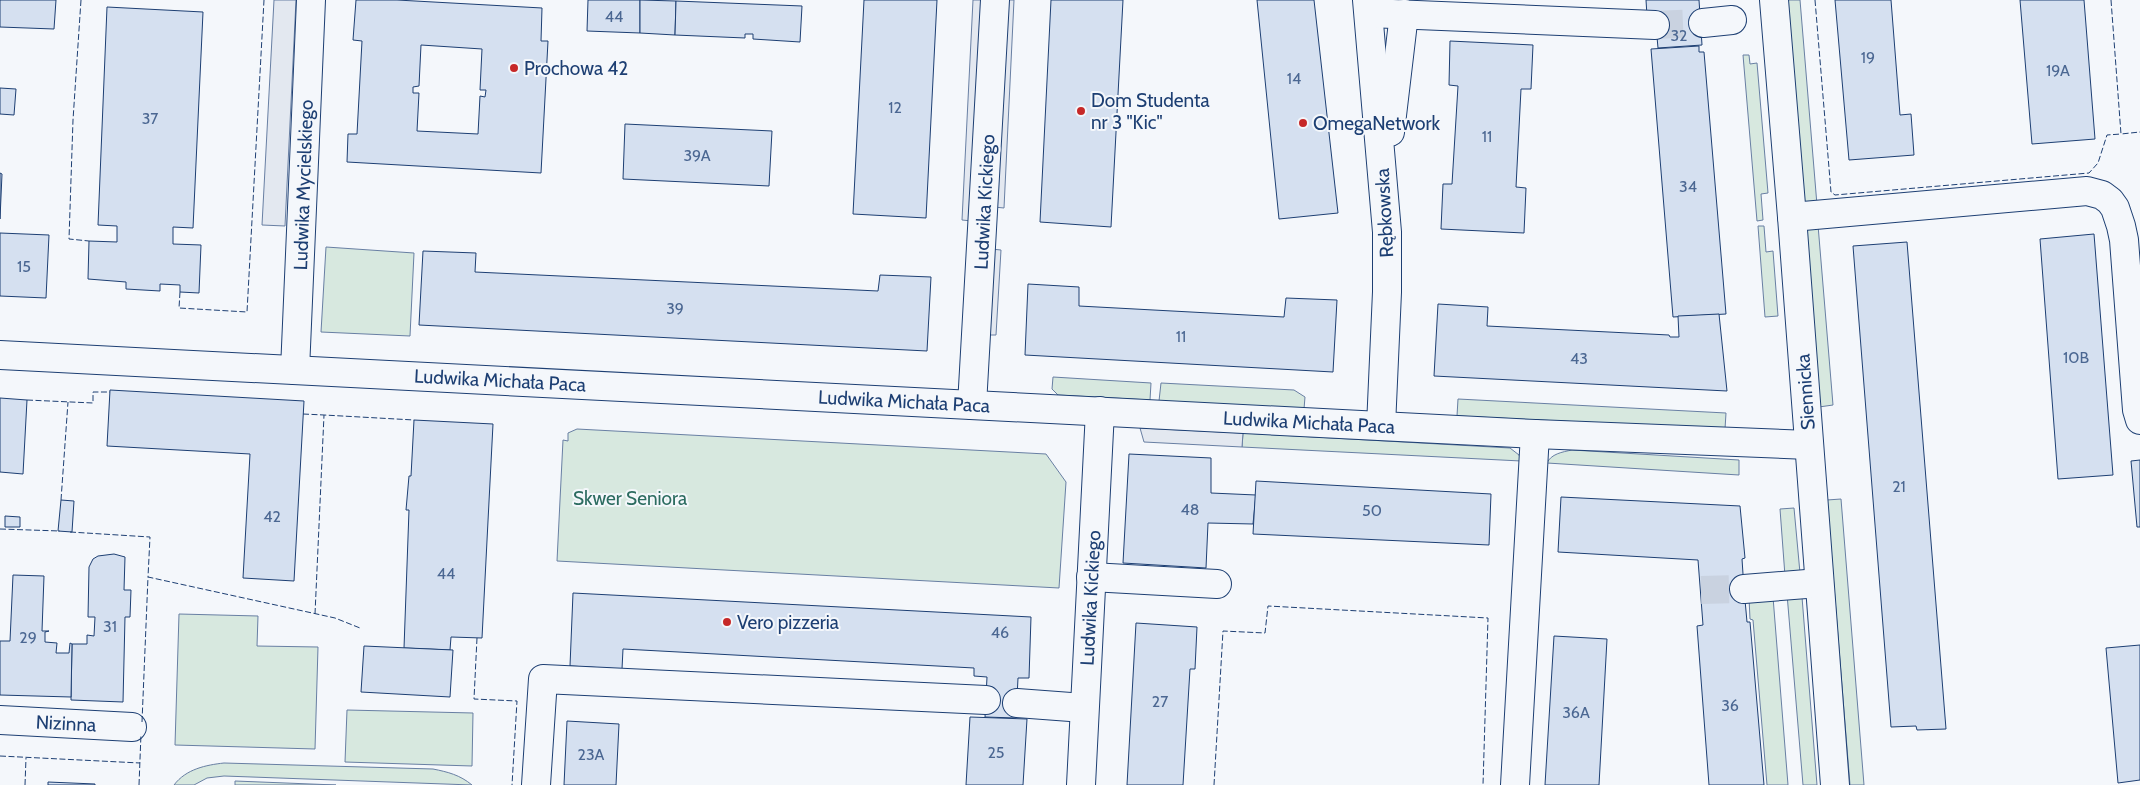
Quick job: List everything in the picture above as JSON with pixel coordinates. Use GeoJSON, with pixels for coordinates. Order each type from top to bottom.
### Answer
{"type":"FeatureCollection","features":[{"type":"Feature","properties":{"kind":"street","name":"Ludwika Mycielskiego"},"geometry":{"type":"LineString","coordinates":[[295,370],[311,0]]}},
{"type":"Feature","properties":{"kind":"street","name":"Ludwika Kickiego"},"geometry":{"type":"LineString","coordinates":[[972,405],[995,0]]}},
{"type":"Feature","properties":{"kind":"street","name":"Siennicka"},"geometry":{"type":"LineString","coordinates":[[1774,0],[1835,785]]}},
{"type":"Feature","properties":{"kind":"street"},"geometry":{"type":"LineString","coordinates":[[1368,7],[1404,14],[1535,11],[1655,25]]}},
{"type":"Feature","properties":{"kind":"street","name":"Rębkowska"},"geometry":{"type":"LineString","coordinates":[[1368,7],[1387,242],[1387,292],[1380,426]]}},
{"type":"Feature","properties":{"kind":"street"},"geometry":{"type":"LineString","coordinates":[[1381,154],[1386,146],[1391,127],[1404,14]]}},
{"type":"Feature","properties":{"kind":"street"},"geometry":{"type":"LineString","coordinates":[[1703,23],[1732,20]]}},
{"type":"Feature","properties":{"kind":"street"},"geometry":{"type":"LineString","coordinates":[[1792,217],[2087,191],[2102,195],[2115,208],[2124,240],[2136,410],[2140,420]]}},
{"type":"Feature","properties":{"kind":"street","name":"Ludwika Michała Paca"},"geometry":{"type":"LineString","coordinates":[[0,355],[1535,434],[1809,445]]}},
{"type":"Feature","properties":{"kind":"street","name":"Ludwika Kickiego"},"geometry":{"type":"LineString","coordinates":[[1080,785],[1100,411]]}},
{"type":"Feature","properties":{"kind":"street"},"geometry":{"type":"LineString","coordinates":[[1515,785],[1535,434]]}},
{"type":"Feature","properties":{"kind":"street"},"geometry":{"type":"LineString","coordinates":[[1091,577],[1217,584]]}},
{"type":"Feature","properties":{"kind":"street"},"geometry":{"type":"LineString","coordinates":[[1744,589],[1819,583]]}},
{"type":"Feature","properties":{"kind":"street"},"geometry":{"type":"LineString","coordinates":[[536,785],[544,679],[986,700]]}},
{"type":"Feature","properties":{"kind":"street"},"geometry":{"type":"LineString","coordinates":[[1017,703],[1084,708]]}},
{"type":"Feature","properties":{"kind":"street","name":"Nizinna"},"geometry":{"type":"LineString","coordinates":[[0,720],[132,727]]}},
{"type":"Feature","properties":{"kind":"green space"},"geometry":{"type":"Polygon","coordinates":[[[1786,0],[1800,0],[1817,205],[1803,202],[1786,0]]]}},
{"type":"Feature","properties":{"kind":"green space"},"geometry":{"type":"Polygon","coordinates":[[[1743,55],[1749,55],[1750,64],[1757,63],[1768,193],[1761,194],[1763,220],[1757,221],[1743,55]]]}},
{"type":"Feature","properties":{"kind":"green space"},"geometry":{"type":"Polygon","coordinates":[[[1818,225],[1833,405],[1819,407],[1805,226],[1818,225]]]}},
{"type":"Feature","properties":{"kind":"green space"},"geometry":{"type":"Polygon","coordinates":[[[1758,226],[1764,226],[1766,252],[1773,251],[1778,316],[1765,317],[1758,226]]]}},
{"type":"Feature","properties":{"kind":"green space"},"geometry":{"type":"Polygon","coordinates":[[[326,247],[414,253],[410,336],[321,332],[326,247]]]}},
{"type":"Feature","properties":{"kind":"green space"},"geometry":{"type":"Polygon","coordinates":[[[1053,377],[1151,383],[1150,400],[1058,395],[1052,389],[1053,377]]]}},
{"type":"Feature","properties":{"kind":"green space"},"geometry":{"type":"Polygon","coordinates":[[[1161,383],[1294,390],[1305,397],[1304,409],[1159,401],[1161,383]]]}},
{"type":"Feature","properties":{"kind":"green space"},"geometry":{"type":"Polygon","coordinates":[[[1458,399],[1726,413],[1725,429],[1457,416],[1458,399]]]}},
{"type":"Feature","properties":{"kind":"green space","name":"Skwer Seniora"},"geometry":{"type":"Polygon","coordinates":[[[577,429],[1046,454],[1066,482],[1059,588],[557,561],[563,440],[568,441],[568,433],[577,429]]]}},
{"type":"Feature","properties":{"kind":"green space"},"geometry":{"type":"Polygon","coordinates":[[[1243,433],[1510,448],[1519,455],[1521,461],[1242,447],[1243,433]]]}},
{"type":"Feature","properties":{"kind":"green space"},"geometry":{"type":"Polygon","coordinates":[[[1572,450],[1739,460],[1739,475],[1547,463],[1554,455],[1572,450]]]}},
{"type":"Feature","properties":{"kind":"green space"},"geometry":{"type":"Polygon","coordinates":[[[1841,499],[1864,785],[1850,785],[1827,500],[1841,499]]]}},
{"type":"Feature","properties":{"kind":"green space"},"geometry":{"type":"Polygon","coordinates":[[[1794,508],[1800,573],[1785,576],[1780,509],[1794,508]]]}},
{"type":"Feature","properties":{"kind":"green space"},"geometry":{"type":"Polygon","coordinates":[[[1787,594],[1802,597],[1817,785],[1803,785],[1787,594]]]}},
{"type":"Feature","properties":{"kind":"green space"},"geometry":{"type":"Polygon","coordinates":[[[1773,597],[1788,785],[1767,785],[1753,620],[1750,619],[1749,598],[1773,597]]]}},
{"type":"Feature","properties":{"kind":"green space"},"geometry":{"type":"Polygon","coordinates":[[[179,614],[258,616],[257,646],[318,647],[315,749],[175,745],[179,614]]]}},
{"type":"Feature","properties":{"kind":"green space"},"geometry":{"type":"Polygon","coordinates":[[[347,710],[473,713],[472,766],[345,762],[347,710]]]}},
{"type":"Feature","properties":{"kind":"green space"},"geometry":{"type":"Polygon","coordinates":[[[224,763],[433,769],[454,774],[472,785],[224,776],[207,778],[194,785],[174,785],[190,772],[210,765],[224,763]]]}},
{"type":"Feature","properties":{"kind":"green space"},"geometry":{"type":"Polygon","coordinates":[[[235,781],[336,785],[235,785],[235,781]]]}},
{"type":"Feature","properties":{"kind":"shaded area"},"geometry":{"type":"Polygon","coordinates":[[[274,0],[296,0],[285,226],[262,225],[274,0]]]}},
{"type":"Feature","properties":{"kind":"shaded area"},"geometry":{"type":"Polygon","coordinates":[[[973,0],[983,0],[972,221],[962,220],[973,0]]]}},
{"type":"Feature","properties":{"kind":"shaded area"},"geometry":{"type":"Polygon","coordinates":[[[1004,0],[1014,0],[1004,208],[994,207],[1004,0]]]}},
{"type":"Feature","properties":{"kind":"shaded area"},"geometry":{"type":"Polygon","coordinates":[[[991,249],[1001,250],[996,335],[987,335],[991,249]]]}},
{"type":"Feature","properties":{"kind":"shaded area"},"geometry":{"type":"Polygon","coordinates":[[[1140,428],[1243,433],[1242,447],[1144,442],[1140,428]]]}},
{"type":"Feature","properties":{"kind":"building"},"geometry":{"type":"Polygon","coordinates":[[[0,0],[56,0],[54,29],[0,27],[0,0]]]}},
{"type":"Feature","properties":{"kind":"building","name":"Prochowa 42"},"geometry":{"type":"Polygon","coordinates":[[[356,0],[397,0],[542,8],[541,41],[548,41],[541,173],[347,162],[348,134],[357,134],[362,41],[353,40],[356,0]],[[421,45],[419,86],[413,87],[413,93],[419,93],[417,131],[478,134],[480,96],[485,97],[486,90],[480,90],[482,49],[421,45]]]}},
{"type":"Feature","properties":{"kind":"building"},"geometry":{"type":"Polygon","coordinates":[[[588,0],[640,0],[640,33],[587,31],[588,0]]]}},
{"type":"Feature","properties":{"kind":"building"},"geometry":{"type":"Polygon","coordinates":[[[640,0],[676,1],[675,35],[640,33],[640,0]]]}},
{"type":"Feature","properties":{"kind":"building"},"geometry":{"type":"Polygon","coordinates":[[[864,0],[937,0],[926,218],[853,214],[864,0]]]}},
{"type":"Feature","properties":{"kind":"building","name":"Dom Studenta nr 3 \"Kic\""},"geometry":{"type":"Polygon","coordinates":[[[1051,0],[1123,0],[1111,227],[1040,222],[1051,0]]]}},
{"type":"Feature","properties":{"kind":"building"},"geometry":{"type":"Polygon","coordinates":[[[1257,0],[1314,0],[1338,213],[1279,219],[1257,0]]]}},
{"type":"Feature","properties":{"kind":"building"},"geometry":{"type":"Polygon","coordinates":[[[1646,0],[1699,0],[1702,45],[1658,48],[1655,15],[1647,16],[1646,0]]]}},
{"type":"Feature","properties":{"kind":"building"},"geometry":{"type":"Polygon","coordinates":[[[1835,0],[1891,0],[1900,115],[1911,114],[1914,155],[1849,160],[1835,0]]]}},
{"type":"Feature","properties":{"kind":"building"},"geometry":{"type":"Polygon","coordinates":[[[2020,0],[2084,0],[2095,139],[2032,144],[2020,0]]]}},
{"type":"Feature","properties":{"kind":"building"},"geometry":{"type":"Polygon","coordinates":[[[676,1],[802,6],[800,42],[753,39],[753,34],[745,34],[745,38],[675,35],[676,1]]]}},
{"type":"Feature","properties":{"kind":"building"},"geometry":{"type":"Polygon","coordinates":[[[107,7],[203,12],[193,228],[173,227],[173,244],[201,245],[199,293],[180,292],[180,285],[160,284],[160,291],[126,289],[126,282],[88,279],[89,241],[117,242],[117,226],[98,225],[107,7]]]}},
{"type":"Feature","properties":{"kind":"building"},"geometry":{"type":"Polygon","coordinates":[[[1450,41],[1533,45],[1531,89],[1521,89],[1516,187],[1526,188],[1524,233],[1441,229],[1443,184],[1452,184],[1458,86],[1449,85],[1450,41]]]}},
{"type":"Feature","properties":{"kind":"building"},"geometry":{"type":"Polygon","coordinates":[[[1699,46],[1699,52],[1704,52],[1726,314],[1673,317],[1651,49],[1699,46]]]}},
{"type":"Feature","properties":{"kind":"building"},"geometry":{"type":"Polygon","coordinates":[[[0,88],[16,89],[14,115],[0,114],[0,88]]]}},
{"type":"Feature","properties":{"kind":"building"},"geometry":{"type":"Polygon","coordinates":[[[625,124],[772,131],[769,186],[623,179],[625,124]]]}},
{"type":"Feature","properties":{"kind":"building"},"geometry":{"type":"Polygon","coordinates":[[[0,173],[2,174],[0,219],[0,173]]]}},
{"type":"Feature","properties":{"kind":"building"},"geometry":{"type":"Polygon","coordinates":[[[0,233],[49,235],[46,298],[0,296],[0,233]]]}},
{"type":"Feature","properties":{"kind":"building"},"geometry":{"type":"Polygon","coordinates":[[[2094,234],[2113,475],[2058,479],[2040,239],[2094,234]]]}},
{"type":"Feature","properties":{"kind":"building"},"geometry":{"type":"Polygon","coordinates":[[[1907,242],[1946,729],[1917,730],[1916,726],[1891,727],[1853,246],[1907,242]]]}},
{"type":"Feature","properties":{"kind":"building"},"geometry":{"type":"Polygon","coordinates":[[[423,251],[476,253],[475,272],[878,291],[880,275],[931,277],[927,351],[419,325],[423,251]]]}},
{"type":"Feature","properties":{"kind":"building"},"geometry":{"type":"Polygon","coordinates":[[[1028,284],[1079,287],[1079,306],[1284,317],[1286,298],[1337,300],[1333,372],[1025,355],[1028,284]]]}},
{"type":"Feature","properties":{"kind":"building"},"geometry":{"type":"Polygon","coordinates":[[[1438,304],[1488,307],[1487,326],[1669,335],[1670,337],[1679,337],[1678,316],[1719,314],[1727,391],[1434,376],[1438,304]]]}},
{"type":"Feature","properties":{"kind":"building"},"geometry":{"type":"Polygon","coordinates":[[[110,390],[304,401],[294,581],[243,578],[250,454],[107,446],[110,390]]]}},
{"type":"Feature","properties":{"kind":"building"},"geometry":{"type":"Polygon","coordinates":[[[0,398],[27,400],[23,474],[0,472],[0,398]]]}},
{"type":"Feature","properties":{"kind":"building"},"geometry":{"type":"Polygon","coordinates":[[[414,420],[493,424],[482,638],[451,637],[450,650],[404,648],[409,510],[406,510],[409,476],[411,476],[414,420]]]}},
{"type":"Feature","properties":{"kind":"building"},"geometry":{"type":"Polygon","coordinates":[[[1129,454],[1211,458],[1211,493],[1256,495],[1253,524],[1208,523],[1206,568],[1123,563],[1129,454]]]}},
{"type":"Feature","properties":{"kind":"building"},"geometry":{"type":"Polygon","coordinates":[[[2140,460],[2140,527],[2137,527],[2131,461],[2140,460]]]}},
{"type":"Feature","properties":{"kind":"building"},"geometry":{"type":"Polygon","coordinates":[[[1256,481],[1491,494],[1489,545],[1253,534],[1256,481]]]}},
{"type":"Feature","properties":{"kind":"building"},"geometry":{"type":"Polygon","coordinates":[[[1561,497],[1740,506],[1745,558],[1742,559],[1744,589],[1747,622],[1750,622],[1764,785],[1709,785],[1697,626],[1703,625],[1698,560],[1558,552],[1561,497]]]}},
{"type":"Feature","properties":{"kind":"building"},"geometry":{"type":"Polygon","coordinates":[[[61,500],[74,501],[72,532],[58,531],[61,500]]]}},
{"type":"Feature","properties":{"kind":"building"},"geometry":{"type":"Polygon","coordinates":[[[5,516],[20,517],[20,527],[5,527],[5,516]]]}},
{"type":"Feature","properties":{"kind":"building"},"geometry":{"type":"Polygon","coordinates":[[[114,554],[125,557],[124,590],[131,590],[130,617],[125,617],[123,702],[71,700],[72,644],[87,644],[87,635],[94,636],[95,617],[88,617],[89,567],[93,559],[98,556],[114,554]]]}},
{"type":"Feature","properties":{"kind":"building"},"geometry":{"type":"Polygon","coordinates":[[[13,575],[44,576],[42,631],[49,631],[45,632],[45,642],[57,643],[56,653],[69,653],[70,643],[72,644],[71,697],[0,695],[0,641],[10,641],[13,575]]]}},
{"type":"Feature","properties":{"kind":"building"},"geometry":{"type":"Polygon","coordinates":[[[573,593],[1031,617],[1029,678],[1018,678],[1016,718],[985,717],[987,677],[974,676],[974,668],[623,649],[622,669],[570,666],[573,593]]]}},
{"type":"Feature","properties":{"kind":"building"},"geometry":{"type":"Polygon","coordinates":[[[1136,623],[1197,627],[1195,669],[1190,669],[1183,785],[1127,785],[1136,623]]]}},
{"type":"Feature","properties":{"kind":"building"},"geometry":{"type":"Polygon","coordinates":[[[1554,636],[1607,639],[1599,785],[1545,785],[1554,636]]]}},
{"type":"Feature","properties":{"kind":"building"},"geometry":{"type":"Polygon","coordinates":[[[2140,645],[2140,780],[2118,783],[2106,648],[2140,645]]]}},
{"type":"Feature","properties":{"kind":"building"},"geometry":{"type":"Polygon","coordinates":[[[364,646],[453,650],[450,697],[361,692],[364,646]]]}},
{"type":"Feature","properties":{"kind":"building"},"geometry":{"type":"Polygon","coordinates":[[[970,717],[1027,719],[1023,785],[966,785],[970,717]]]}},
{"type":"Feature","properties":{"kind":"building"},"geometry":{"type":"Polygon","coordinates":[[[567,721],[619,724],[616,785],[564,785],[567,721]]]}},
{"type":"Feature","properties":{"kind":"building"},"geometry":{"type":"Polygon","coordinates":[[[48,782],[95,784],[95,785],[48,785],[48,782]]]}},
{"type":"Feature","properties":{"kind":"tunnel"},"geometry":{"type":"LineString","coordinates":[[1655,25],[1703,23]]}},
{"type":"Feature","properties":{"kind":"tunnel"},"geometry":{"type":"LineString","coordinates":[[1701,590],[1744,589]]}},
{"type":"Feature","properties":{"kind":"fence"},"geometry":{"type":"LineString","coordinates":[[81,0],[73,120],[69,239],[89,241]]}},
{"type":"Feature","properties":{"kind":"fence"},"geometry":{"type":"LineString","coordinates":[[180,292],[179,308],[247,312],[264,0]]}},
{"type":"Feature","properties":{"kind":"fence"},"geometry":{"type":"LineString","coordinates":[[1815,0],[1831,192],[1835,195],[2089,173],[2098,163],[2107,135],[2121,134]]}},
{"type":"Feature","properties":{"kind":"fence"},"geometry":{"type":"LineString","coordinates":[[2111,0],[2121,134],[2140,132]]}},
{"type":"Feature","properties":{"kind":"fence"},"geometry":{"type":"LineString","coordinates":[[27,400],[93,403],[93,392],[110,392]]}},
{"type":"Feature","properties":{"kind":"fence"},"geometry":{"type":"LineString","coordinates":[[61,500],[68,402]]}},
{"type":"Feature","properties":{"kind":"fence"},"geometry":{"type":"LineString","coordinates":[[303,414],[324,415]]}},
{"type":"Feature","properties":{"kind":"fence"},"geometry":{"type":"LineString","coordinates":[[315,614],[324,415],[414,420]]}},
{"type":"Feature","properties":{"kind":"fence"},"geometry":{"type":"LineString","coordinates":[[0,529],[60,531]]}},
{"type":"Feature","properties":{"kind":"fence"},"geometry":{"type":"LineString","coordinates":[[70,532],[150,537],[148,577]]}},
{"type":"Feature","properties":{"kind":"fence"},"geometry":{"type":"LineString","coordinates":[[142,722],[148,577],[335,618],[360,628]]}},
{"type":"Feature","properties":{"kind":"fence"},"geometry":{"type":"LineString","coordinates":[[1214,785],[1223,631],[1265,633],[1268,606],[1488,618],[1483,785]]}},
{"type":"Feature","properties":{"kind":"fence"},"geometry":{"type":"LineString","coordinates":[[477,638],[474,699],[517,701],[512,785]]}},
{"type":"Feature","properties":{"kind":"fence"},"geometry":{"type":"LineString","coordinates":[[139,785],[141,734]]}},
{"type":"Feature","properties":{"kind":"fence"},"geometry":{"type":"LineString","coordinates":[[0,756],[140,763]]}},
{"type":"Feature","properties":{"kind":"fence"},"geometry":{"type":"LineString","coordinates":[[25,785],[26,758]]}},
{"type":"Feature","properties":{"kind":"place","name":"Prochowa 42"},"geometry":{"type":"Point","coordinates":[514,68]}},
{"type":"Feature","properties":{"kind":"place","name":"Dom Studenta nr 3 \"Kic\""},"geometry":{"type":"Point","coordinates":[1081,111]}},
{"type":"Feature","properties":{"kind":"place","name":"OmegaNetwork"},"geometry":{"type":"Point","coordinates":[1303,123]}},
{"type":"Feature","properties":{"kind":"place","name":"Vero pizzeria"},"geometry":{"type":"Point","coordinates":[727,622]}}]}
